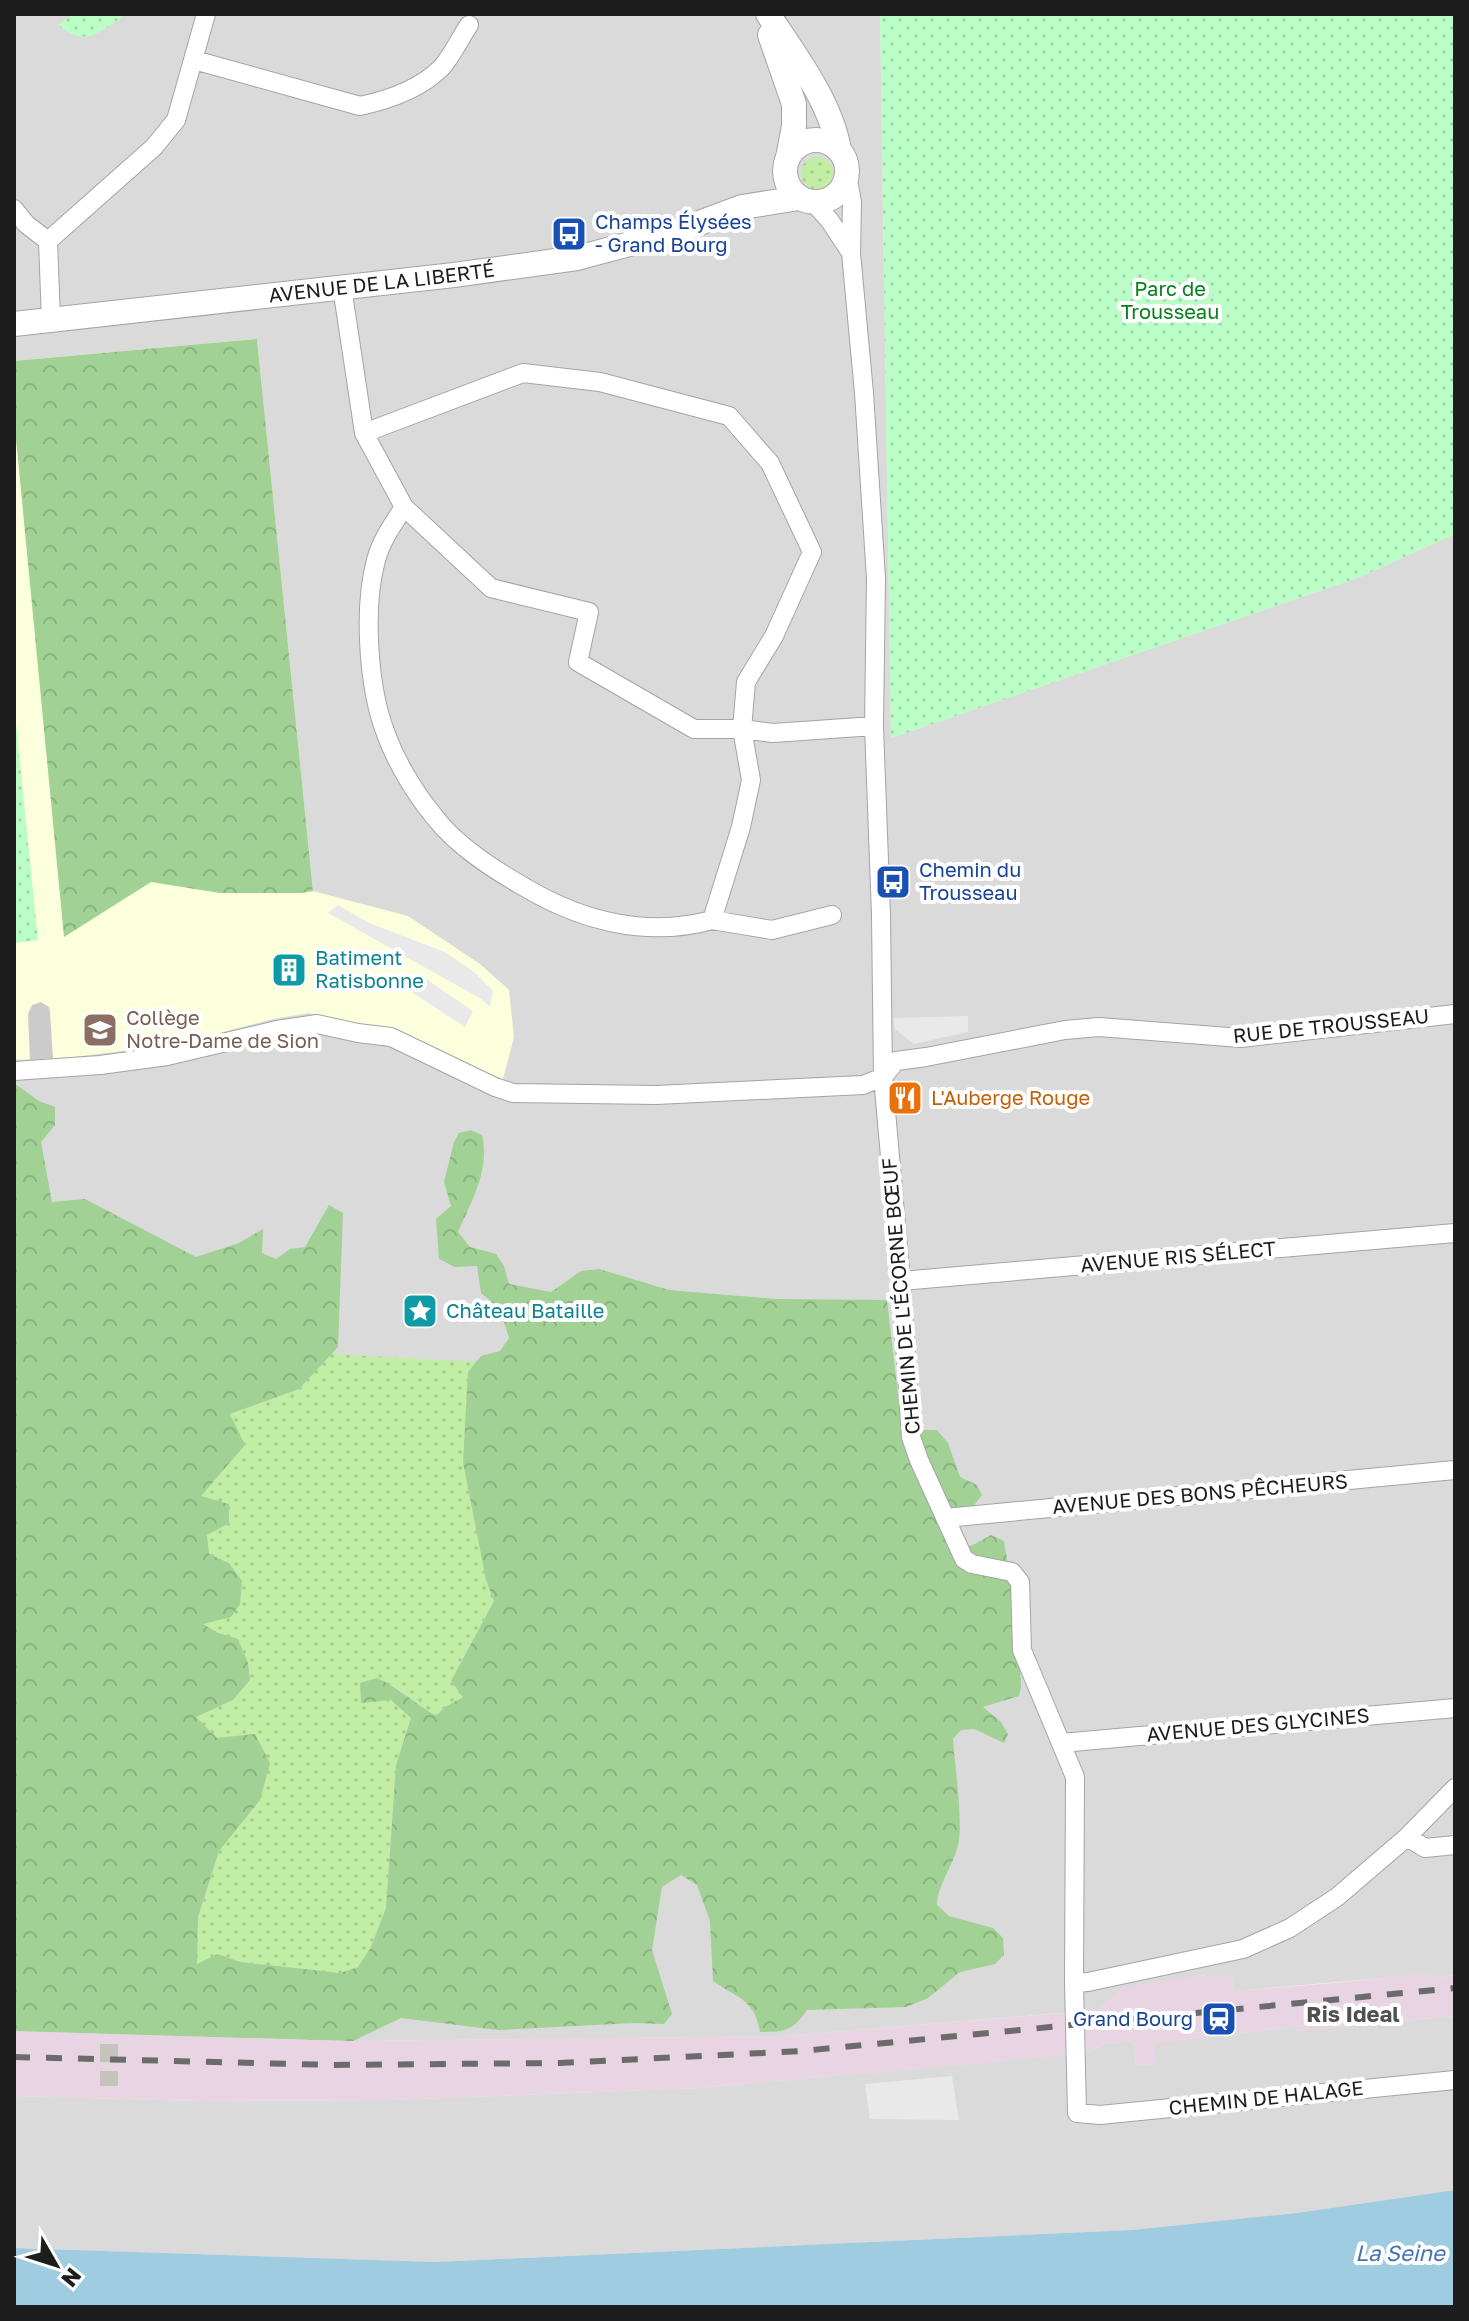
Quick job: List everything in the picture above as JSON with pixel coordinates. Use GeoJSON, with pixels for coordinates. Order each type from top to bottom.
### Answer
{"type":"FeatureCollection","features":[{"type":"Feature","properties":{"kind":"street"},"geometry":{"type":"LineString","coordinates":[[48,241],[154,147],[176,120],[206,14]]}},
{"type":"Feature","properties":{"kind":"street"},"geometry":{"type":"LineString","coordinates":[[762,14],[794,104],[794,126],[786,162],[787,184],[830,221],[851,253]]}},
{"type":"Feature","properties":{"kind":"street"},"geometry":{"type":"LineString","coordinates":[[768,14],[805,70],[836,130],[839,150],[847,166],[845,183],[836,196],[829,200],[806,200]]}},
{"type":"Feature","properties":{"kind":"street"},"geometry":{"type":"LineString","coordinates":[[194,60],[360,106],[385,101],[418,85],[441,67],[469,25]]}},
{"type":"Feature","properties":{"kind":"street"},"geometry":{"type":"LineString","coordinates":[[786,162],[802,144],[811,140],[831,144],[839,150]]}},
{"type":"Feature","properties":{"kind":"street","name":"AVENUE DE LA LIBERTÉ"},"geometry":{"type":"LineString","coordinates":[[742,207],[786,162]]}},
{"type":"Feature","properties":{"kind":"street","name":"CHEMIN DE L'ÉCORNE BŒUF"},"geometry":{"type":"LineString","coordinates":[[847,175],[852,202],[851,253],[876,578],[874,726],[883,1077],[911,1437],[964,1559],[972,1564],[1012,1572],[1020,1582],[1022,1650],[1075,1777],[1077,2113]]}},
{"type":"Feature","properties":{"kind":"street","name":"AVENUE DE LA LIBERTÉ"},"geometry":{"type":"LineString","coordinates":[[14,324],[454,275],[577,258],[678,231],[742,207],[806,200]]}},
{"type":"Feature","properties":{"kind":"street"},"geometry":{"type":"LineString","coordinates":[[14,209],[26,224],[48,241]]}},
{"type":"Feature","properties":{"kind":"street"},"geometry":{"type":"LineString","coordinates":[[48,241],[51,321]]}},
{"type":"Feature","properties":{"kind":"street"},"geometry":{"type":"LineString","coordinates":[[342,287],[364,433],[404,507],[491,588],[589,612],[578,662],[694,729],[742,729],[773,733],[874,726]]}},
{"type":"Feature","properties":{"kind":"street"},"geometry":{"type":"LineString","coordinates":[[364,433],[523,373],[600,382],[729,416],[770,463],[812,552],[774,636],[746,682],[742,729],[751,780],[741,827],[712,920]]}},
{"type":"Feature","properties":{"kind":"street"},"geometry":{"type":"LineString","coordinates":[[404,507],[376,558],[370,590],[369,638],[375,695],[386,735],[404,771],[444,828],[472,853],[552,904],[618,925],[654,928],[712,920],[772,930],[832,915]]}},
{"type":"Feature","properties":{"kind":"street","name":"RUE DE TROUSSEAU"},"geometry":{"type":"LineString","coordinates":[[14,1071],[100,1065],[167,1056],[277,1030],[317,1024],[391,1037],[513,1093],[656,1095],[863,1085],[883,1077],[896,1061],[1065,1030],[1099,1027],[1241,1038],[1455,1014]]}},
{"type":"Feature","properties":{"kind":"street","name":"AVENUE RIS SÉLECT"},"geometry":{"type":"LineString","coordinates":[[901,1281],[1455,1233]]}},
{"type":"Feature","properties":{"kind":"street","name":"AVENUE DES BONS PÊCHEURS"},"geometry":{"type":"LineString","coordinates":[[945,1518],[1455,1470]]}},
{"type":"Feature","properties":{"kind":"street","name":"AVENUE DES GLYCINES"},"geometry":{"type":"LineString","coordinates":[[1061,1743],[1455,1708]]}},
{"type":"Feature","properties":{"kind":"street"},"geometry":{"type":"LineString","coordinates":[[1074,1983],[1243,1949],[1290,1928],[1337,1897],[1407,1837],[1455,1788]]}},
{"type":"Feature","properties":{"kind":"street"},"geometry":{"type":"LineString","coordinates":[[1407,1837],[1425,1848],[1455,1845]]}},
{"type":"Feature","properties":{"kind":"street","name":"CHEMIN DE HALAGE"},"geometry":{"type":"LineString","coordinates":[[1077,2113],[1100,2115],[1455,2080]]}},
{"type":"Feature","properties":{"kind":"shaded area"},"geometry":{"type":"Polygon","coordinates":[[[14,14],[880,14],[891,738],[1360,577],[1455,534],[1455,1975],[1429,1978],[1429,1974],[1234,1991],[1233,1976],[1214,1978],[1201,1975],[1117,1994],[1098,2010],[784,2036],[353,2041],[14,2031],[14,14]]]}},
{"type":"Feature","properties":{"kind":"shaded area"},"geometry":{"type":"Polygon","coordinates":[[[257,339],[313,891],[408,916],[480,964],[509,990],[514,1037],[503,1079],[482,1072],[394,1028],[356,1026],[309,1013],[172,1045],[65,1058],[14,1060],[14,361],[257,339]]]}},
{"type":"Feature","properties":{"kind":"shaded area"},"geometry":{"type":"Polygon","coordinates":[[[338,905],[369,923],[445,952],[474,972],[493,991],[490,1007],[481,999],[328,913],[338,905]]]}},
{"type":"Feature","properties":{"kind":"shaded area"},"geometry":{"type":"Polygon","coordinates":[[[416,972],[473,1011],[465,1027],[404,987],[416,972]]]}},
{"type":"Feature","properties":{"kind":"shaded area"},"geometry":{"type":"Polygon","coordinates":[[[41,1002],[49,1007],[53,1058],[30,1060],[28,1014],[32,1005],[41,1002]]]}},
{"type":"Feature","properties":{"kind":"shaded area"},"geometry":{"type":"Polygon","coordinates":[[[968,1016],[968,1032],[914,1044],[895,1029],[893,1018],[968,1016]]]}},
{"type":"Feature","properties":{"kind":"shaded area"},"geometry":{"type":"Polygon","coordinates":[[[1429,1973],[1430,1978],[1455,1975],[1455,2016],[1297,2031],[1293,2027],[1154,2043],[1155,2064],[1136,2065],[1133,2041],[1105,2044],[1086,2053],[1083,2011],[1098,2010],[1120,1988],[1201,1975],[1214,1978],[1233,1976],[1235,1991],[1429,1973]]]}},
{"type":"Feature","properties":{"kind":"shaded area"},"geometry":{"type":"Polygon","coordinates":[[[1064,2013],[1068,2055],[701,2088],[391,2100],[198,2101],[14,2096],[14,2031],[353,2041],[784,2036],[1064,2013]]]}},
{"type":"Feature","properties":{"kind":"shaded area"},"geometry":{"type":"Polygon","coordinates":[[[1455,2016],[1455,2190],[1298,2213],[1132,2230],[436,2262],[14,2248],[14,2096],[198,2101],[391,2100],[701,2088],[1086,2053],[1105,2044],[1133,2041],[1136,2065],[1155,2064],[1153,2043],[1293,2027],[1297,2031],[1455,2016]]]}},
{"type":"Feature","properties":{"kind":"shaded area"},"geometry":{"type":"Polygon","coordinates":[[[952,2076],[959,2120],[870,2119],[865,2084],[952,2076]]]}},
{"type":"Feature","properties":{"kind":"green space"},"geometry":{"type":"Polygon","coordinates":[[[73,14],[126,14],[101,31],[85,37],[58,25],[73,14]]]}},
{"type":"Feature","properties":{"kind":"green space","name":"Parc de Trousseau"},"geometry":{"type":"Polygon","coordinates":[[[880,14],[1455,14],[1455,534],[1360,577],[891,738],[880,14]]]}},
{"type":"Feature","properties":{"kind":"green space"},"geometry":{"type":"Polygon","coordinates":[[[817,157],[828,162],[833,173],[828,184],[817,189],[806,184],[801,173],[806,162],[817,157]]]}},
{"type":"Feature","properties":{"kind":"green space"},"geometry":{"type":"Polygon","coordinates":[[[257,339],[313,891],[220,893],[151,882],[64,937],[14,418],[14,361],[257,339]]]}},
{"type":"Feature","properties":{"kind":"green space"},"geometry":{"type":"Polygon","coordinates":[[[14,704],[38,940],[14,943],[14,704]]]}},
{"type":"Feature","properties":{"kind":"green space"},"geometry":{"type":"Polygon","coordinates":[[[14,1083],[39,1101],[55,1107],[55,1125],[41,1142],[52,1202],[85,1199],[196,1257],[239,1243],[263,1229],[262,1253],[276,1259],[290,1249],[305,1247],[329,1205],[343,1213],[338,1347],[299,1389],[230,1414],[245,1445],[201,1496],[229,1504],[229,1523],[207,1535],[209,1554],[229,1563],[242,1581],[240,1604],[231,1617],[203,1624],[238,1639],[248,1663],[250,1680],[233,1700],[196,1717],[217,1738],[255,1734],[270,1763],[260,1800],[219,1851],[198,1917],[197,1964],[218,1954],[240,1962],[340,1973],[358,1967],[371,1947],[386,1908],[396,1765],[411,1718],[391,1700],[361,1703],[360,1683],[377,1678],[436,1716],[463,1697],[451,1681],[494,1601],[486,1580],[463,1462],[468,1372],[481,1356],[500,1351],[509,1338],[500,1309],[481,1293],[477,1266],[455,1267],[439,1259],[436,1219],[451,1206],[444,1182],[454,1142],[459,1133],[471,1130],[482,1135],[484,1161],[474,1197],[458,1232],[470,1247],[496,1254],[504,1266],[509,1284],[551,1292],[581,1271],[599,1269],[669,1290],[777,1299],[887,1300],[902,1430],[937,1430],[948,1443],[960,1477],[977,1485],[982,1495],[951,1535],[961,1548],[991,1535],[1004,1541],[1019,1632],[1021,1687],[1019,1696],[983,1707],[1001,1722],[1008,1734],[1004,1743],[974,1729],[961,1730],[953,1739],[959,1840],[937,1905],[949,1916],[993,1928],[1003,1938],[1004,1955],[995,1964],[960,1972],[928,1998],[906,2007],[807,2010],[787,2029],[760,2032],[749,2006],[713,1981],[710,1921],[697,1885],[681,1875],[662,1887],[652,1950],[672,2014],[664,2024],[498,2030],[401,2018],[353,2041],[14,2031],[14,1083]]]}},
{"type":"Feature","properties":{"kind":"green space"},"geometry":{"type":"Polygon","coordinates":[[[331,1354],[477,1362],[468,1372],[463,1462],[486,1580],[494,1601],[460,1663],[464,1697],[435,1716],[398,1688],[391,1700],[411,1718],[396,1765],[386,1908],[371,1947],[358,1967],[340,1973],[240,1962],[218,1954],[196,1965],[198,1918],[219,1851],[260,1800],[217,1738],[196,1717],[233,1700],[238,1639],[218,1633],[202,1623],[231,1617],[240,1604],[242,1580],[229,1563],[209,1554],[206,1535],[229,1523],[201,1496],[245,1445],[229,1414],[299,1389],[331,1354]]]}},
{"type":"Feature","properties":{"kind":"water","name":"La Seine"},"geometry":{"type":"Polygon","coordinates":[[[1455,2190],[1455,2307],[14,2307],[14,2248],[436,2262],[1132,2230],[1297,2213],[1455,2190]]]}},
{"type":"Feature","properties":{"kind":"tunnel"},"geometry":{"type":"LineString","coordinates":[[109,2044],[109,2086]]}},
{"type":"Feature","properties":{"kind":"railway"},"geometry":{"type":"LineString","coordinates":[[14,2057],[333,2065],[560,2063],[802,2051],[1455,1988]]}},
{"type":"Feature","properties":{"kind":"place","name":"Champs Élysées - Grand Bourg"},"geometry":{"type":"Point","coordinates":[569,234]}},
{"type":"Feature","properties":{"kind":"place","name":"Chemin du Trousseau"},"geometry":{"type":"Point","coordinates":[893,882]}},
{"type":"Feature","properties":{"kind":"place","name":"Batiment Ratisbonne"},"geometry":{"type":"Point","coordinates":[289,970]}},
{"type":"Feature","properties":{"kind":"place","name":"Collège Notre-Dame de Sion"},"geometry":{"type":"Point","coordinates":[100,1030]}},
{"type":"Feature","properties":{"kind":"place","name":"L'Auberge Rouge"},"geometry":{"type":"Point","coordinates":[905,1098]}},
{"type":"Feature","properties":{"kind":"place","name":"Château Bataille"},"geometry":{"type":"Point","coordinates":[420,1311]}},
{"type":"Feature","properties":{"kind":"place","name":"Grand Bourg"},"geometry":{"type":"Point","coordinates":[1219,2019]}},
{"type":"Feature","properties":{"kind":"district","name":"Ris Ideal"},"geometry":{"type":"Point","coordinates":[1353,2014]}}]}
